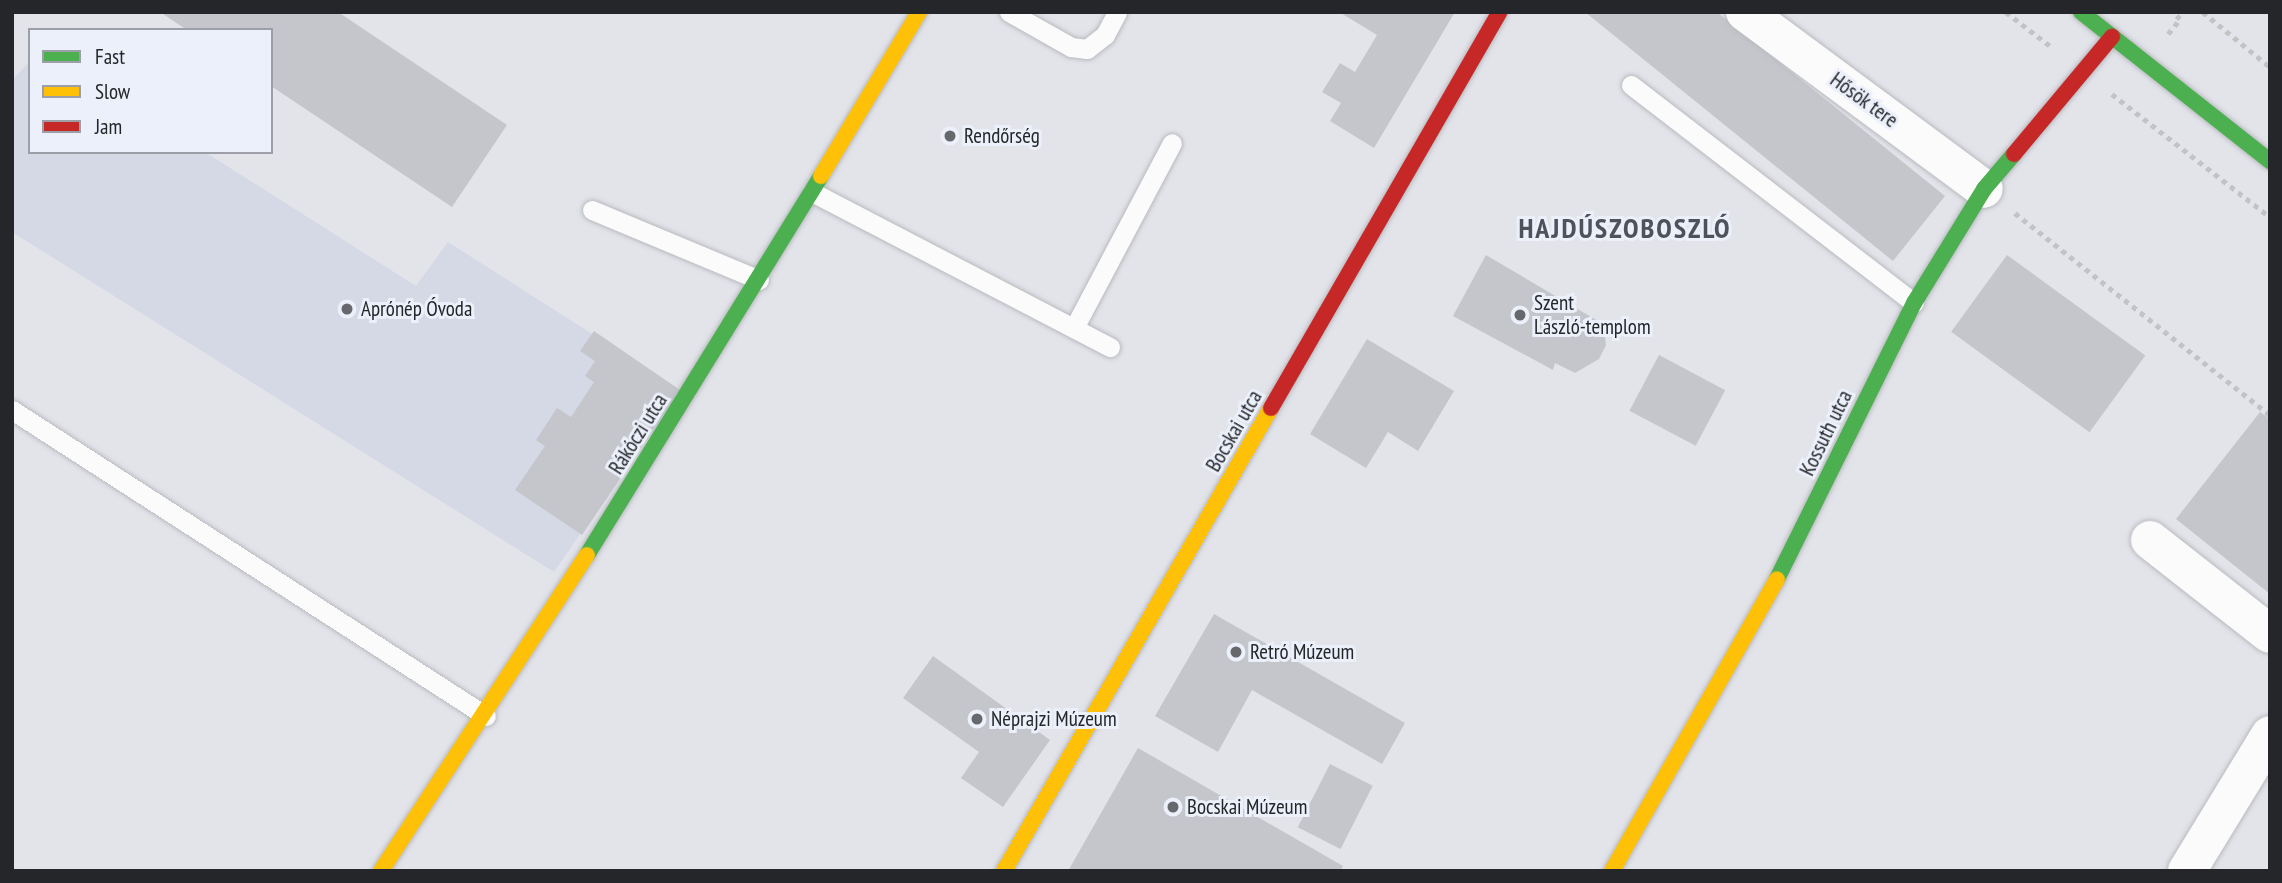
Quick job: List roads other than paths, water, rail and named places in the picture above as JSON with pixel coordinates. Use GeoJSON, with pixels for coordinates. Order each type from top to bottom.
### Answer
{"type":"FeatureCollection","features":[{"type":"Feature","properties":{"kind":"street","name":"Rákóczi utca"},"geometry":{"type":"LineString","coordinates":[[381,871],[486,716],[760,280],[919,12]]}},
{"type":"Feature","properties":{"kind":"street","name":"Bocskai utca"},"geometry":{"type":"LineString","coordinates":[[1004,871],[1500,12]]}},
{"type":"Feature","properties":{"kind":"street","name":"Hősök tere"},"geometry":{"type":"LineString","coordinates":[[1745,12],[1984,189]]}},
{"type":"Feature","properties":{"kind":"street"},"geometry":{"type":"LineString","coordinates":[[2081,12],[2270,161]]}},
{"type":"Feature","properties":{"kind":"street","name":"Kossuth utca"},"geometry":{"type":"LineString","coordinates":[[1612,871],[1782,571],[1914,303],[1984,189],[2112,37]]}},
{"type":"Feature","properties":{"kind":"street"},"geometry":{"type":"LineString","coordinates":[[2150,540],[2270,634]]}},
{"type":"Feature","properties":{"kind":"street"},"geometry":{"type":"LineString","coordinates":[[2187,871],[2270,735]]}},
{"type":"Feature","properties":{"kind":"lane"},"geometry":{"type":"LineString","coordinates":[[1009,12],[1070,47],[1087,49],[1105,35],[1117,12]]}},
{"type":"Feature","properties":{"kind":"lane"},"geometry":{"type":"LineString","coordinates":[[1632,85],[1914,303]]}},
{"type":"Feature","properties":{"kind":"lane"},"geometry":{"type":"LineString","coordinates":[[1073,328],[1172,143]]}},
{"type":"Feature","properties":{"kind":"lane"},"geometry":{"type":"LineString","coordinates":[[812,192],[1110,347]]}},
{"type":"Feature","properties":{"kind":"lane"},"geometry":{"type":"LineString","coordinates":[[592,210],[760,280]]}},
{"type":"Feature","properties":{"kind":"lane"},"geometry":{"type":"LineString","coordinates":[[12,410],[486,716]]}},
{"type":"Feature","properties":{"kind":"place","name":"Rendőrség"},"geometry":{"type":"Point","coordinates":[950,136]}},
{"type":"Feature","properties":{"kind":"place","name":"Aprónép Óvoda"},"geometry":{"type":"Point","coordinates":[347,309]}},
{"type":"Feature","properties":{"kind":"place","name":"Szent László-templom"},"geometry":{"type":"Point","coordinates":[1520,315]}},
{"type":"Feature","properties":{"kind":"place","name":"Retró Múzeum"},"geometry":{"type":"Point","coordinates":[1236,652]}},
{"type":"Feature","properties":{"kind":"place","name":"Néprajzi Múzeum"},"geometry":{"type":"Point","coordinates":[977,719]}},
{"type":"Feature","properties":{"kind":"place","name":"Bocskai Múzeum"},"geometry":{"type":"Point","coordinates":[1173,807]}},
{"type":"Feature","properties":{"kind":"district","name":"HAJDÚSZOBOSZLÓ"},"geometry":{"type":"Point","coordinates":[1625,228]}}]}
